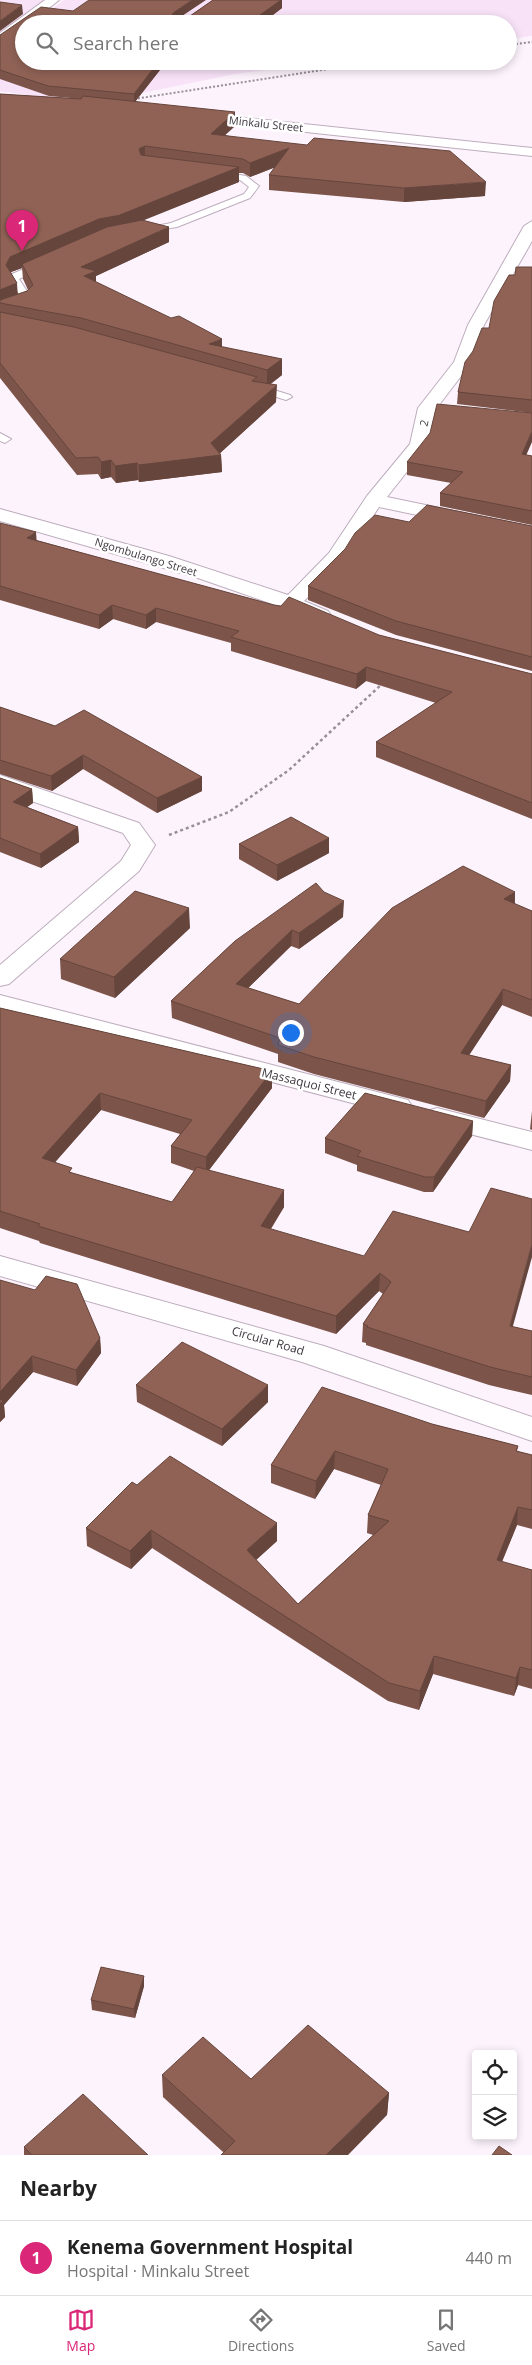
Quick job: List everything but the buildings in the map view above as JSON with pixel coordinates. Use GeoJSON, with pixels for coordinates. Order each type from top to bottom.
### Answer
{"type":"FeatureCollection","features":[{"type":"Feature","properties":{"kind":"street"},"geometry":{"type":"LineString","coordinates":[[34,15],[53,0]]}},
{"type":"Feature","properties":{"kind":"street"},"geometry":{"type":"LineString","coordinates":[[0,39],[15,29]]}},
{"type":"Feature","properties":{"kind":"street","name":"Minkalu Street"},"geometry":{"type":"LineString","coordinates":[[185,115],[532,152]]}},
{"type":"Feature","properties":{"kind":"street","name":"2"},"geometry":{"type":"LineString","coordinates":[[291,603],[336,558],[374,500],[419,445],[427,408],[462,363],[476,325],[532,226]]}},
{"type":"Feature","properties":{"kind":"street"},"geometry":{"type":"LineString","coordinates":[[427,408],[446,410]]}},
{"type":"Feature","properties":{"kind":"street"},"geometry":{"type":"LineString","coordinates":[[374,500],[532,532]]}},
{"type":"Feature","properties":{"kind":"street","name":"Ngombulango Street"},"geometry":{"type":"LineString","coordinates":[[0,515],[162,561],[291,603],[343,624]]}},
{"type":"Feature","properties":{"kind":"street"},"geometry":{"type":"LineString","coordinates":[[0,782],[131,828],[143,845],[130,866],[0,978]]}},
{"type":"Feature","properties":{"kind":"street","name":"Massaquoi Street"},"geometry":{"type":"LineString","coordinates":[[0,1002],[532,1141]]}},
{"type":"Feature","properties":{"kind":"street","name":"Circular Road"},"geometry":{"type":"LineString","coordinates":[[0,1266],[313,1354],[532,1429]]}},
{"type":"Feature","properties":{"kind":"lane"},"geometry":{"type":"LineString","coordinates":[[136,232],[174,226],[247,196],[254,186],[243,178],[209,173]]}},
{"type":"Feature","properties":{"kind":"lane"},"geometry":{"type":"LineString","coordinates":[[0,312],[23,303],[27,299],[15,284],[14,279],[16,276],[58,257]]}},
{"type":"Feature","properties":{"kind":"lane"},"geometry":{"type":"LineString","coordinates":[[241,383],[286,397]]}},
{"type":"Feature","properties":{"kind":"path"},"geometry":{"type":"LineString","coordinates":[[517,44],[532,42]]}},
{"type":"Feature","properties":{"kind":"path"},"geometry":{"type":"LineString","coordinates":[[128,100],[322,70]]}},
{"type":"Feature","properties":{"kind":"path"},"geometry":{"type":"LineString","coordinates":[[143,845],[229,812],[289,770],[386,681]]}},
{"type":"Feature","properties":{"kind":"shaded area"},"geometry":{"type":"Polygon","coordinates":[[[0,0],[50,0],[31,15],[15,15],[15,28],[0,40],[0,0]]]}},
{"type":"Feature","properties":{"kind":"shaded area"},"geometry":{"type":"Polygon","coordinates":[[[64,0],[532,0],[532,36],[517,38],[517,15],[43,15],[64,0]]]}},
{"type":"Feature","properties":{"kind":"shaded area"},"geometry":{"type":"Polygon","coordinates":[[[0,47],[15,56],[15,70],[266,70],[235,74],[88,104],[0,91],[0,47]]]}},
{"type":"Feature","properties":{"kind":"place","name":"Kenema Government Hospital"},"geometry":{"type":"Point","coordinates":[22,251]}}]}
